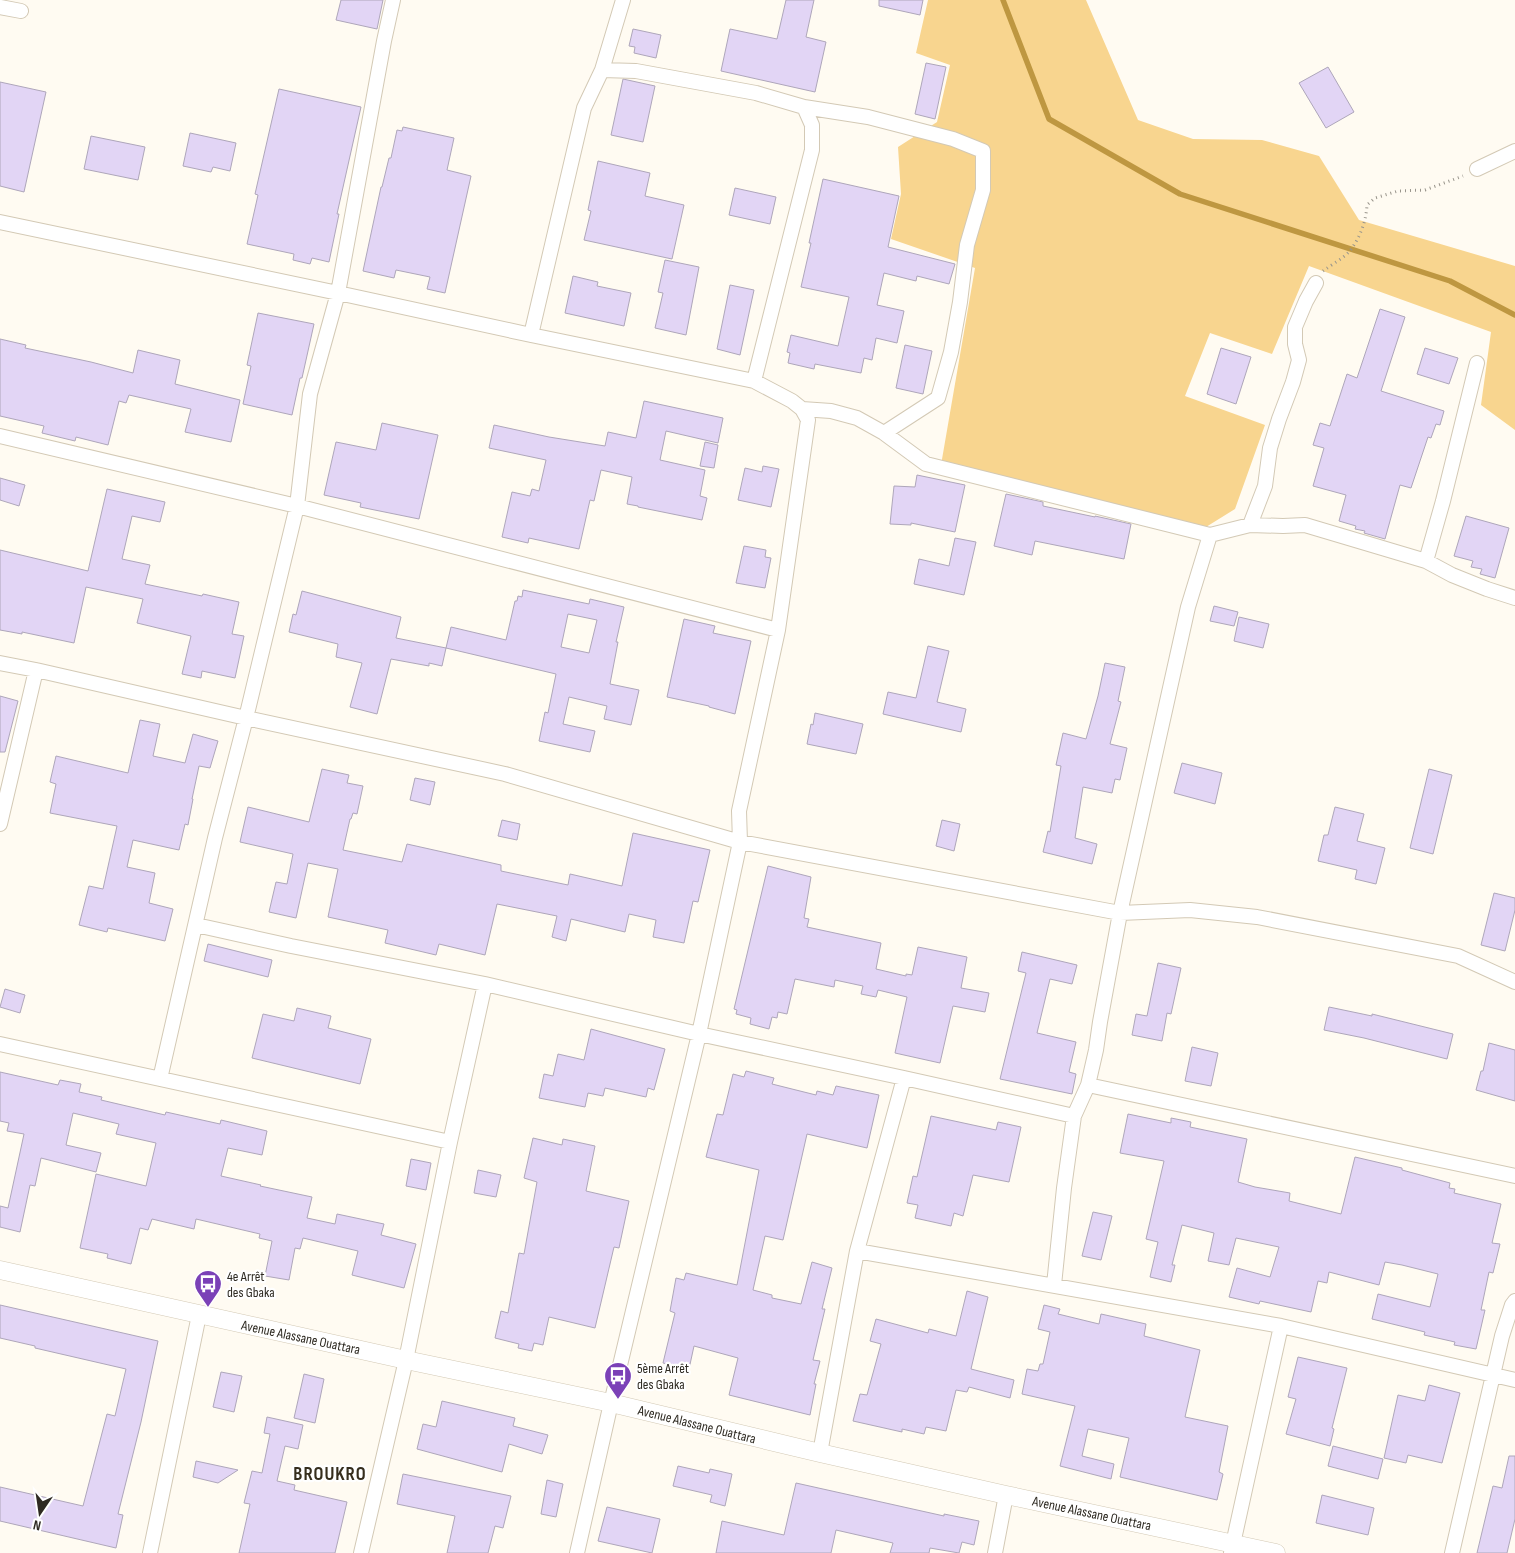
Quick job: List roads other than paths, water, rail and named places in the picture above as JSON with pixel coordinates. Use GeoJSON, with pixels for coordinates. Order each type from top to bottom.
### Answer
{"type":"FeatureCollection","features":[{"type":"Feature","properties":{"kind":"street"},"geometry":{"type":"LineString","coordinates":[[160,1079],[215,838],[297,506],[310,394],[338,293],[382,50],[393,0]]}},
{"type":"Feature","properties":{"kind":"street"},"geometry":{"type":"LineString","coordinates":[[531,335],[584,108],[602,70],[623,0]]}},
{"type":"Feature","properties":{"kind":"street"},"geometry":{"type":"LineString","coordinates":[[0,7],[20,11]]}},
{"type":"Feature","properties":{"kind":"street"},"geometry":{"type":"LineString","coordinates":[[602,70],[636,71],[756,94],[804,107],[868,116],[953,139],[983,151],[983,190],[967,245],[951,352],[938,398],[884,433]]}},
{"type":"Feature","properties":{"kind":"street"},"geometry":{"type":"LineString","coordinates":[[754,381],[812,150],[812,126],[804,107]]}},
{"type":"Feature","properties":{"kind":"street"},"geometry":{"type":"LineString","coordinates":[[1477,169],[1515,151]]}},
{"type":"Feature","properties":{"kind":"street"},"geometry":{"type":"LineString","coordinates":[[0,222],[754,381],[792,401],[802,409],[808,420],[778,630],[739,811],[740,842],[699,1034],[577,1553]]}},
{"type":"Feature","properties":{"kind":"street"},"geometry":{"type":"LineString","coordinates":[[1250,525],[1266,486],[1270,448],[1299,360],[1295,344],[1295,327],[1316,283]]}},
{"type":"Feature","properties":{"kind":"street"},"geometry":{"type":"LineString","coordinates":[[1426,561],[1477,363]]}},
{"type":"Feature","properties":{"kind":"street"},"geometry":{"type":"LineString","coordinates":[[802,409],[831,411],[857,418],[884,433],[926,464],[1210,535],[1250,525],[1305,525],[1426,561],[1452,575],[1515,598]]}},
{"type":"Feature","properties":{"kind":"street"},"geometry":{"type":"LineString","coordinates":[[0,436],[297,506],[778,630]]}},
{"type":"Feature","properties":{"kind":"street"},"geometry":{"type":"LineString","coordinates":[[1054,1285],[1074,1116],[1088,1085],[1120,913],[1188,607],[1210,535]]}},
{"type":"Feature","properties":{"kind":"street"},"geometry":{"type":"LineString","coordinates":[[0,663],[505,774],[740,842],[1120,913],[1190,910],[1257,916],[1458,956],[1515,982]]}},
{"type":"Feature","properties":{"kind":"street"},"geometry":{"type":"LineString","coordinates":[[0,824],[36,670]]}},
{"type":"Feature","properties":{"kind":"street"},"geometry":{"type":"LineString","coordinates":[[196,924],[292,946],[486,984],[699,1034],[1074,1116]]}},
{"type":"Feature","properties":{"kind":"street"},"geometry":{"type":"LineString","coordinates":[[360,1553],[406,1360],[450,1142],[486,984]]}},
{"type":"Feature","properties":{"kind":"street"},"geometry":{"type":"LineString","coordinates":[[0,1044],[450,1142]]}},
{"type":"Feature","properties":{"kind":"street"},"geometry":{"type":"LineString","coordinates":[[820,1454],[857,1251],[904,1078]]}},
{"type":"Feature","properties":{"kind":"street"},"geometry":{"type":"LineString","coordinates":[[1088,1085],[1515,1176]]}},
{"type":"Feature","properties":{"kind":"street"},"geometry":{"type":"LineString","coordinates":[[857,1251],[1281,1326],[1515,1380]]}},
{"type":"Feature","properties":{"kind":"street","name":"Avenue Alassane Ouattara"},"geometry":{"type":"LineString","coordinates":[[0,1270],[199,1315],[611,1403],[820,1454],[1232,1548],[1276,1553]]}},
{"type":"Feature","properties":{"kind":"street"},"geometry":{"type":"LineString","coordinates":[[1452,1553],[1502,1336],[1515,1301]]}},
{"type":"Feature","properties":{"kind":"street"},"geometry":{"type":"LineString","coordinates":[[150,1553],[199,1315]]}},
{"type":"Feature","properties":{"kind":"street"},"geometry":{"type":"LineString","coordinates":[[1232,1548],[1281,1326]]}},
{"type":"Feature","properties":{"kind":"street"},"geometry":{"type":"LineString","coordinates":[[995,1553],[1006,1496]]}},
{"type":"Feature","properties":{"kind":"waterway"},"geometry":{"type":"LineString","coordinates":[[1003,0],[1049,119],[1180,194],[1450,281],[1515,315]]}},
{"type":"Feature","properties":{"kind":"place","name":"4e Arrêt des Gbaka"},"geometry":{"type":"Point","coordinates":[208,1308]}},
{"type":"Feature","properties":{"kind":"place","name":"5ème Arrêt des Gbaka"},"geometry":{"type":"Point","coordinates":[618,1400]}},
{"type":"Feature","properties":{"kind":"district","name":"BROUKRO"},"geometry":{"type":"Point","coordinates":[330,1473]}}]}
